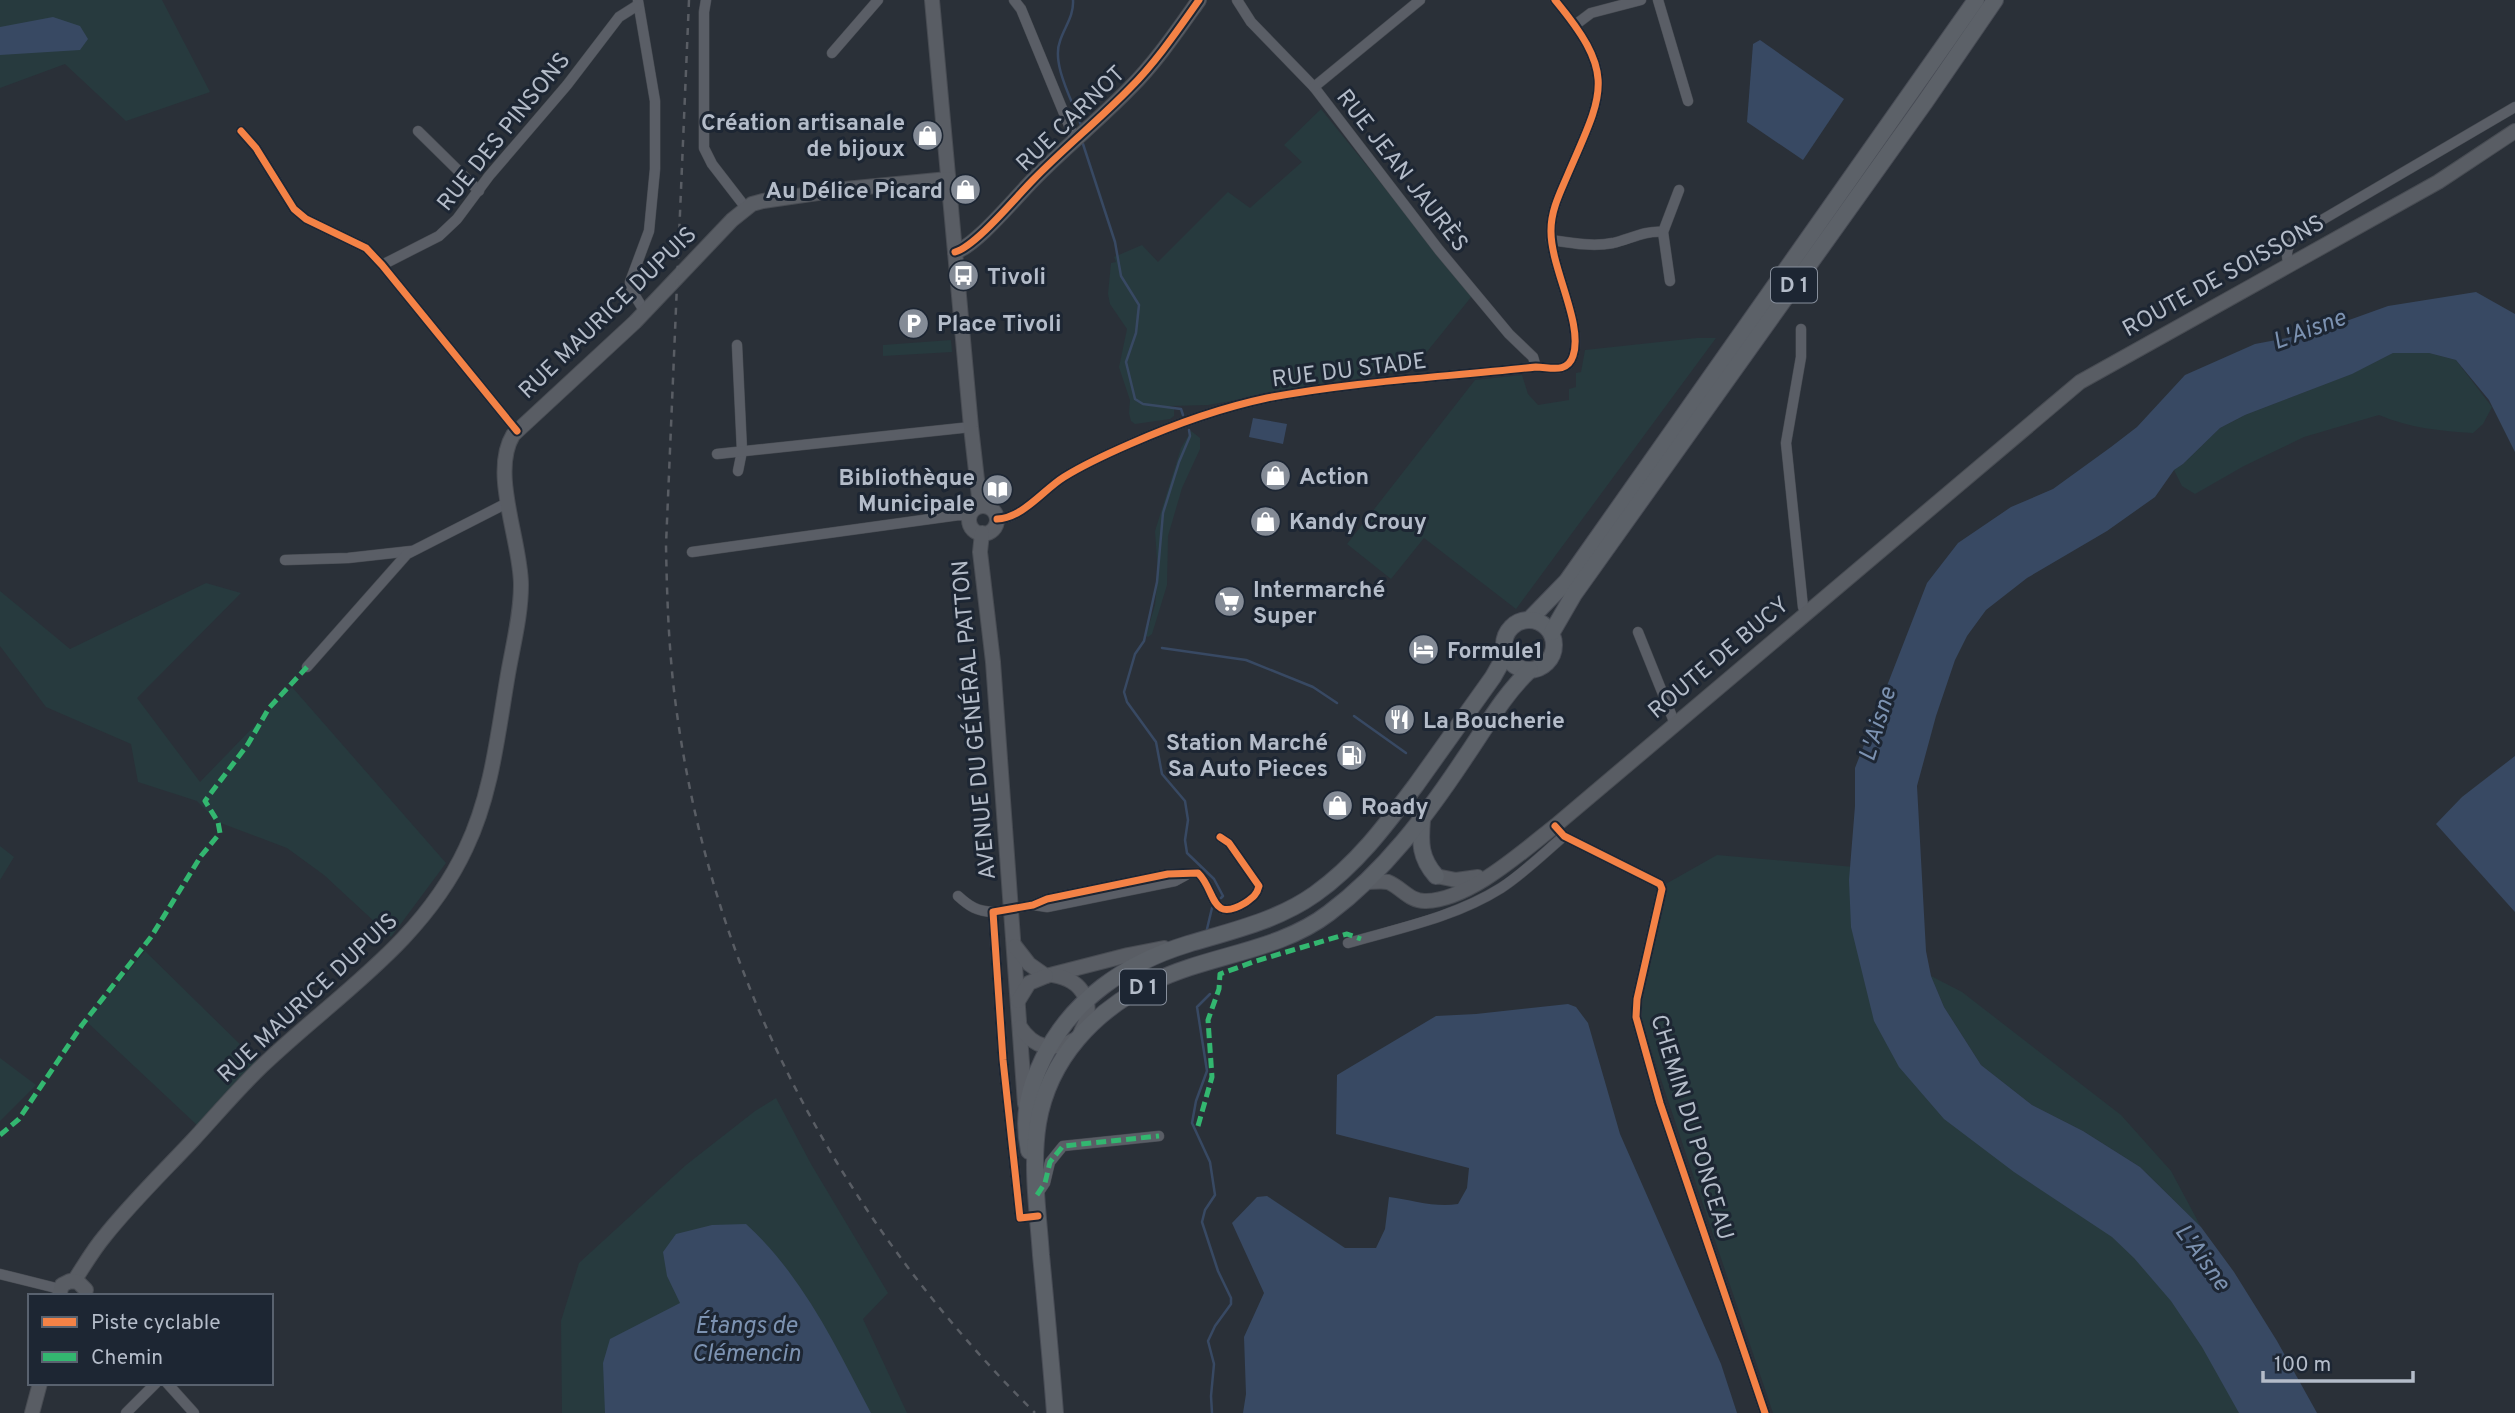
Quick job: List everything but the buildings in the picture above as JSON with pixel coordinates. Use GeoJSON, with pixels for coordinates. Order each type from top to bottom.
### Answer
{"type":"FeatureCollection","features":[{"type":"Feature","properties":{"kind":"main road"},"geometry":{"type":"LineString","coordinates":[[932,0],[971,427],[974,529],[982,533],[995,528],[997,519],[993,510],[975,511]]}},
{"type":"Feature","properties":{"kind":"main road","name":"RUE CARNOT"},"geometry":{"type":"LineString","coordinates":[[955,252],[973,240],[1130,88],[1165,48],[1199,0]]}},
{"type":"Feature","properties":{"kind":"main road","name":"D 1"},"geometry":{"type":"LineString","coordinates":[[1530,619],[1567,581],[1976,0]]}},
{"type":"Feature","properties":{"kind":"main road","name":"D 1"},"geometry":{"type":"LineString","coordinates":[[1552,632],[1574,594],[1995,0]]}},
{"type":"Feature","properties":{"kind":"main road","name":"ROUTE DE SOISSONS"},"geometry":{"type":"LineString","coordinates":[[1965,477],[2081,382],[2438,182],[2515,131]]}},
{"type":"Feature","properties":{"kind":"main road"},"geometry":{"type":"LineString","coordinates":[[746,208],[763,201],[845,189],[948,179]]}},
{"type":"Feature","properties":{"kind":"main road","name":"RUE MAURICE DUPUIS"},"geometry":{"type":"LineString","coordinates":[[84,1291],[92,1256],[115,1224],[260,1068],[411,933],[433,906],[454,873],[480,815],[518,613],[520,573],[503,466],[508,446],[517,430],[573,382],[746,208]]}},
{"type":"Feature","properties":{"kind":"main road","name":"ROUTE DE BUCY"},"geometry":{"type":"LineString","coordinates":[[1366,882],[1388,883],[1415,899],[1424,901],[1461,891],[1480,882],[1560,831],[1675,724],[1965,477]]}},
{"type":"Feature","properties":{"kind":"main road","name":"AVENUE DU GÉNÉRAL PATTON"},"geometry":{"type":"LineString","coordinates":[[982,533],[980,552],[993,662],[1026,1109]]}},
{"type":"Feature","properties":{"kind":"main road"},"geometry":{"type":"LineString","coordinates":[[1530,619],[1539,621],[1552,632],[1554,640],[1551,657],[1546,664],[1530,670],[1515,666],[1506,654],[1505,638],[1514,625],[1530,619]]}},
{"type":"Feature","properties":{"kind":"main road","name":"D 1"},"geometry":{"type":"LineString","coordinates":[[1037,1195],[1028,1147],[1026,1109],[1038,1069],[1064,1022],[1086,999],[1146,960],[1186,944],[1255,923],[1296,906],[1324,887],[1377,838],[1493,677],[1506,654]]}},
{"type":"Feature","properties":{"kind":"main road","name":"D 1"},"geometry":{"type":"LineString","coordinates":[[1055,1413],[1038,1216],[1038,1123],[1057,1070],[1077,1037],[1124,999],[1155,981],[1273,943],[1316,922],[1366,882],[1422,820],[1507,695],[1530,670]]}},
{"type":"Feature","properties":{"kind":"main road"},"geometry":{"type":"LineString","coordinates":[[1422,820],[1420,846],[1428,867],[1436,876]]}},
{"type":"Feature","properties":{"kind":"main road","name":"ROUTE DE BUCY"},"geometry":{"type":"LineString","coordinates":[[1436,876],[1468,880],[1499,869]]}},
{"type":"Feature","properties":{"kind":"main road"},"geometry":{"type":"LineString","coordinates":[[1017,1005],[1029,983],[1050,975],[1128,955],[1186,944]]}},
{"type":"Feature","properties":{"kind":"main road"},"geometry":{"type":"LineString","coordinates":[[1015,945],[1029,964],[1050,975],[1073,981],[1086,999],[1087,1020],[1077,1037],[1064,1046],[1048,1048],[1031,1041],[1019,1026]]}},
{"type":"Feature","properties":{"kind":"main road"},"geometry":{"type":"LineString","coordinates":[[59,1292],[65,1282],[84,1291]]}},
{"type":"Feature","properties":{"kind":"main road"},"geometry":{"type":"LineString","coordinates":[[32,1413],[39,1385]]}},
{"type":"Feature","properties":{"kind":"street"},"geometry":{"type":"LineString","coordinates":[[706,0],[704,148],[712,164],[746,208]]}},
{"type":"Feature","properties":{"kind":"street"},"geometry":{"type":"LineString","coordinates":[[832,53],[878,0]]}},
{"type":"Feature","properties":{"kind":"street"},"geometry":{"type":"LineString","coordinates":[[1014,0],[1021,9],[1075,140]]}},
{"type":"Feature","properties":{"kind":"street","name":"RUE JEAN JAURÈS"},"geometry":{"type":"LineString","coordinates":[[1237,0],[1251,22],[1314,87],[1439,250],[1509,334],[1533,357],[1536,367]]}},
{"type":"Feature","properties":{"kind":"street"},"geometry":{"type":"LineString","coordinates":[[1314,87],[1420,0]]}},
{"type":"Feature","properties":{"kind":"street"},"geometry":{"type":"LineString","coordinates":[[1555,0],[1575,25],[1595,62],[1599,92],[1595,112],[1553,208],[1551,240],[1584,245],[1611,244],[1654,231],[1663,232]]}},
{"type":"Feature","properties":{"kind":"street"},"geometry":{"type":"LineString","coordinates":[[1575,25],[1591,13],[1641,0]]}},
{"type":"Feature","properties":{"kind":"street"},"geometry":{"type":"LineString","coordinates":[[1658,0],[1688,101]]}},
{"type":"Feature","properties":{"kind":"street"},"geometry":{"type":"LineString","coordinates":[[638,2],[655,101],[656,145],[651,222],[645,246],[629,282],[645,312]]}},
{"type":"Feature","properties":{"kind":"street","name":"RUE DES PINSONS"},"geometry":{"type":"LineString","coordinates":[[382,265],[439,236],[457,219],[619,17],[638,2]]}},
{"type":"Feature","properties":{"kind":"street"},"geometry":{"type":"LineString","coordinates":[[2289,264],[2287,246],[2310,227],[2515,107]]}},
{"type":"Feature","properties":{"kind":"street"},"geometry":{"type":"LineString","coordinates":[[241,131],[256,148],[294,209],[306,219],[366,248],[517,430]]}},
{"type":"Feature","properties":{"kind":"street"},"geometry":{"type":"LineString","coordinates":[[418,131],[478,191]]}},
{"type":"Feature","properties":{"kind":"street"},"geometry":{"type":"LineString","coordinates":[[1670,281],[1663,232],[1679,190]]}},
{"type":"Feature","properties":{"kind":"street","name":"RUE DU STADE"},"geometry":{"type":"LineString","coordinates":[[997,519],[1004,519],[1019,512],[1063,478],[1097,458],[1156,432],[1238,405],[1331,388],[1536,367],[1559,370],[1565,367],[1574,354],[1573,326],[1551,240]]}},
{"type":"Feature","properties":{"kind":"street"},"geometry":{"type":"LineString","coordinates":[[1801,329],[1801,357],[1786,443],[1803,607],[1807,612]]}},
{"type":"Feature","properties":{"kind":"street"},"geometry":{"type":"LineString","coordinates":[[737,345],[742,451],[738,471]]}},
{"type":"Feature","properties":{"kind":"street"},"geometry":{"type":"LineString","coordinates":[[717,454],[971,427]]}},
{"type":"Feature","properties":{"kind":"street"},"geometry":{"type":"LineString","coordinates":[[285,559],[348,558],[411,551],[509,502]]}},
{"type":"Feature","properties":{"kind":"street"},"geometry":{"type":"LineString","coordinates":[[692,552],[975,511]]}},
{"type":"Feature","properties":{"kind":"street"},"geometry":{"type":"LineString","coordinates":[[307,667],[411,551]]}},
{"type":"Feature","properties":{"kind":"street"},"geometry":{"type":"LineString","coordinates":[[1638,632],[1675,724]]}},
{"type":"Feature","properties":{"kind":"street","name":"ROUTE DE BUCY"},"geometry":{"type":"LineString","coordinates":[[1348,943],[1450,914],[1471,905],[1504,886],[1560,831]]}},
{"type":"Feature","properties":{"kind":"street","name":"CHEMIN DU PONCEAU"},"geometry":{"type":"LineString","coordinates":[[1560,831],[1660,884],[1662,889],[1637,999],[1636,1017],[1660,1102],[1765,1413]]}},
{"type":"Feature","properties":{"kind":"street"},"geometry":{"type":"LineString","coordinates":[[958,897],[970,907],[981,911],[993,912],[1033,905],[1047,907],[1175,881],[1198,873],[1216,904],[1222,909],[1230,910],[1257,893],[1259,886],[1229,843],[1220,837]]}},
{"type":"Feature","properties":{"kind":"street"},"geometry":{"type":"LineString","coordinates":[[993,912],[1003,1060],[1020,1218],[1038,1216]]}},
{"type":"Feature","properties":{"kind":"street"},"geometry":{"type":"LineString","coordinates":[[1037,1195],[1045,1183],[1050,1162],[1063,1146],[1159,1136]]}},
{"type":"Feature","properties":{"kind":"street"},"geometry":{"type":"LineString","coordinates":[[0,1274],[59,1292]]}},
{"type":"Feature","properties":{"kind":"street"},"geometry":{"type":"LineString","coordinates":[[125,1413],[154,1385]]}},
{"type":"Feature","properties":{"kind":"street"},"geometry":{"type":"LineString","coordinates":[[169,1385],[194,1413]]}},
{"type":"Feature","properties":{"kind":"green space"},"geometry":{"type":"Polygon","coordinates":[[[0,0],[162,0],[210,92],[126,121],[65,64],[0,88],[0,0]]]}},
{"type":"Feature","properties":{"kind":"green space"},"geometry":{"type":"Polygon","coordinates":[[[1321,109],[1472,296],[1413,369],[1208,405],[1170,406],[1174,409],[1174,416],[1170,419],[1135,424],[1131,421],[1130,400],[1119,367],[1127,329],[1110,304],[1108,294],[1111,263],[1116,262],[1114,257],[1142,245],[1158,262],[1228,192],[1250,208],[1302,162],[1284,145],[1321,109]]]}},
{"type":"Feature","properties":{"kind":"green space"},"geometry":{"type":"Polygon","coordinates":[[[1716,338],[1516,609],[1424,538],[1391,579],[1347,544],[1475,380],[1522,375],[1528,394],[1538,405],[1569,400],[1569,389],[1576,387],[1576,373],[1581,372],[1585,350],[1716,338]]]}},
{"type":"Feature","properties":{"kind":"green space"},"geometry":{"type":"Polygon","coordinates":[[[951,340],[952,352],[883,356],[883,345],[951,340]]]}},
{"type":"Feature","properties":{"kind":"green space"},"geometry":{"type":"Polygon","coordinates":[[[2393,353],[2429,353],[2456,360],[2492,407],[2483,424],[2473,433],[2449,431],[2414,426],[2379,415],[2304,437],[2244,466],[2195,494],[2182,486],[2174,470],[2220,428],[2245,415],[2351,374],[2393,353]]]}},
{"type":"Feature","properties":{"kind":"green space"},"geometry":{"type":"Polygon","coordinates":[[[1191,431],[1200,438],[1200,449],[1182,488],[1168,536],[1167,585],[1152,634],[1148,637],[1146,635],[1155,605],[1158,575],[1155,531],[1181,448],[1191,431]]]}},
{"type":"Feature","properties":{"kind":"green space"},"geometry":{"type":"Polygon","coordinates":[[[206,583],[241,593],[137,698],[200,782],[292,687],[446,863],[391,937],[324,875],[287,848],[218,822],[197,801],[138,782],[131,744],[46,707],[0,646],[0,591],[70,649],[206,583]]]}},
{"type":"Feature","properties":{"kind":"green space"},"geometry":{"type":"Polygon","coordinates":[[[0,846],[14,857],[0,880],[0,846]]]}},
{"type":"Feature","properties":{"kind":"green space"},"geometry":{"type":"Polygon","coordinates":[[[1717,855],[1866,868],[1920,1048],[2198,1268],[2258,1413],[1773,1413],[1638,1011],[1664,885],[1717,855]]]}},
{"type":"Feature","properties":{"kind":"green space"},"geometry":{"type":"Polygon","coordinates":[[[145,951],[257,1061],[198,1126],[87,1022],[145,951]]]}},
{"type":"Feature","properties":{"kind":"green space"},"geometry":{"type":"Polygon","coordinates":[[[1931,976],[1962,992],[2121,1115],[2171,1171],[2201,1227],[2140,1167],[2083,1131],[2032,1105],[1981,1065],[1944,1007],[1931,976]]]}},
{"type":"Feature","properties":{"kind":"green space"},"geometry":{"type":"Polygon","coordinates":[[[0,1058],[36,1085],[0,1121],[0,1058]]]}},
{"type":"Feature","properties":{"kind":"green space"},"geometry":{"type":"Polygon","coordinates":[[[776,1098],[811,1164],[888,1293],[863,1319],[907,1413],[562,1413],[561,1321],[579,1263],[686,1165],[755,1111],[776,1098]]]}},
{"type":"Feature","properties":{"kind":"water"},"geometry":{"type":"Polygon","coordinates":[[[53,17],[80,26],[88,39],[80,50],[0,55],[0,27],[53,17]]]}},
{"type":"Feature","properties":{"kind":"water"},"geometry":{"type":"Polygon","coordinates":[[[1760,40],[1844,99],[1803,160],[1747,122],[1753,44],[1760,40]]]}},
{"type":"Feature","properties":{"kind":"water","name":"L'Aisne"},"geometry":{"type":"Polygon","coordinates":[[[2476,292],[2515,314],[2515,452],[2489,400],[2456,360],[2429,353],[2393,353],[2352,374],[2245,415],[2220,428],[2174,470],[2155,497],[2107,531],[2027,578],[1986,610],[1967,636],[1955,660],[1917,786],[1926,951],[1931,976],[1944,1007],[1981,1065],[2032,1105],[2083,1131],[2140,1167],[2201,1227],[2234,1272],[2317,1413],[2239,1413],[2202,1347],[2171,1301],[2134,1258],[2112,1237],[2014,1172],[1944,1119],[1899,1067],[1874,1021],[1851,927],[1849,880],[1855,768],[1927,583],[1958,543],[2011,507],[2053,489],[2111,447],[2137,427],[2185,375],[2255,344],[2313,333],[2388,306],[2476,292]]]}},
{"type":"Feature","properties":{"kind":"water"},"geometry":{"type":"Polygon","coordinates":[[[1253,418],[1287,424],[1283,444],[1249,437],[1253,418]]]}},
{"type":"Feature","properties":{"kind":"water"},"geometry":{"type":"Polygon","coordinates":[[[2515,756],[2515,912],[2436,824],[2462,797],[2515,756]]]}},
{"type":"Feature","properties":{"kind":"water"},"geometry":{"type":"Polygon","coordinates":[[[1568,1004],[1576,1007],[1588,1023],[1620,1134],[1721,1364],[1737,1413],[1243,1413],[1246,1394],[1244,1337],[1264,1293],[1232,1223],[1257,1197],[1267,1196],[1345,1248],[1376,1248],[1385,1229],[1389,1197],[1450,1205],[1458,1204],[1467,1188],[1469,1168],[1336,1134],[1337,1075],[1436,1016],[1568,1004]]]}},
{"type":"Feature","properties":{"kind":"water","name":"Étangs de Clémencin"},"geometry":{"type":"Polygon","coordinates":[[[746,1224],[785,1266],[801,1289],[831,1337],[871,1413],[605,1413],[603,1363],[610,1339],[680,1303],[667,1276],[663,1252],[676,1234],[712,1225],[746,1224]]]}},
{"type":"Feature","properties":{"kind":"waterway"},"geometry":{"type":"LineString","coordinates":[[1073,0],[1071,16],[1060,41],[1058,61],[1081,125]]}},
{"type":"Feature","properties":{"kind":"waterway"},"geometry":{"type":"LineString","coordinates":[[1083,144],[1115,242],[1121,276],[1139,305],[1136,333],[1126,362],[1135,399],[1143,404],[1181,409],[1183,415]]}},
{"type":"Feature","properties":{"kind":"waterway"},"geometry":{"type":"LineString","coordinates":[[1189,430],[1190,436],[1163,513],[1157,582],[1144,641],[1135,654],[1124,692],[1127,702],[1156,742],[1162,774],[1185,801],[1188,820],[1185,840],[1187,853],[1214,879],[1223,896],[1221,898]]}},
{"type":"Feature","properties":{"kind":"waterway"},"geometry":{"type":"LineString","coordinates":[[1162,648],[1246,660],[1313,687],[1337,703]]}},
{"type":"Feature","properties":{"kind":"waterway"},"geometry":{"type":"LineString","coordinates":[[1354,716],[1406,753]]}},
{"type":"Feature","properties":{"kind":"waterway"},"geometry":{"type":"LineString","coordinates":[[1207,929],[1212,908]]}},
{"type":"Feature","properties":{"kind":"waterway"},"geometry":{"type":"LineString","coordinates":[[1210,994],[1197,1007],[1207,1071],[1196,1101],[1192,1123],[1210,1162],[1215,1195],[1205,1210],[1202,1222],[1218,1271],[1231,1298],[1231,1304],[1208,1341],[1214,1364],[1212,1413]]}},
{"type":"Feature","properties":{"kind":"railway"},"geometry":{"type":"LineString","coordinates":[[689,0],[666,545],[674,693],[695,814],[722,911],[756,1004],[798,1093],[847,1179],[903,1261],[966,1339],[1035,1413]]}},
{"type":"Feature","properties":{"kind":"marked path"},"geometry":{"type":"LineString","coordinates":[[0,1135],[19,1119],[82,1025],[151,937],[201,856],[220,833],[218,822],[205,801],[248,744],[269,708],[307,667]]}},
{"type":"Feature","properties":{"kind":"marked path"},"geometry":{"type":"LineString","coordinates":[[1198,1126],[1212,1077],[1208,1020],[1219,989],[1220,974],[1347,934],[1361,939]]}},
{"type":"Feature","properties":{"kind":"marked path"},"geometry":{"type":"LineString","coordinates":[[1037,1195],[1045,1183],[1050,1162],[1063,1146],[1159,1136]]}},
{"type":"Feature","properties":{"kind":"cycle path"},"geometry":{"type":"LineString","coordinates":[[955,252],[974,241],[1045,168],[1140,78],[1199,0]]}},
{"type":"Feature","properties":{"kind":"cycle path"},"geometry":{"type":"LineString","coordinates":[[997,519],[1024,509],[1056,482],[1096,459],[1163,430],[1232,407],[1334,387],[1536,367],[1558,368],[1567,365],[1573,356],[1574,328],[1552,245],[1551,223],[1559,195],[1590,122],[1598,84],[1596,66],[1588,47],[1555,0]]}},
{"type":"Feature","properties":{"kind":"cycle path"},"geometry":{"type":"LineString","coordinates":[[241,131],[256,148],[294,209],[306,219],[366,248],[517,431]]}},
{"type":"Feature","properties":{"kind":"cycle path"},"geometry":{"type":"LineString","coordinates":[[1555,826],[1564,836],[1660,884],[1662,889],[1637,999],[1636,1017],[1660,1103],[1765,1413]]}},
{"type":"Feature","properties":{"kind":"cycle path"},"geometry":{"type":"LineString","coordinates":[[1038,1216],[1020,1218],[1003,1060],[993,912],[1168,874],[1198,873],[1219,907],[1225,910],[1234,908],[1252,898],[1259,886],[1229,843],[1220,837]]}},
{"type":"Feature","properties":{"kind":"place","name":"Création artisanale de bijoux"},"geometry":{"type":"Point","coordinates":[928,135]}},
{"type":"Feature","properties":{"kind":"place","name":"Au Délice Picard"},"geometry":{"type":"Point","coordinates":[966,190]}},
{"type":"Feature","properties":{"kind":"place","name":"Tivoli"},"geometry":{"type":"Point","coordinates":[964,276]}},
{"type":"Feature","properties":{"kind":"place","name":"Place Tivoli"},"geometry":{"type":"Point","coordinates":[914,323]}},
{"type":"Feature","properties":{"kind":"place","name":"Action"},"geometry":{"type":"Point","coordinates":[1276,476]}},
{"type":"Feature","properties":{"kind":"place","name":"Bibliothèque Municipale"},"geometry":{"type":"Point","coordinates":[998,490]}},
{"type":"Feature","properties":{"kind":"place","name":"Kandy Crouy"},"geometry":{"type":"Point","coordinates":[1266,521]}},
{"type":"Feature","properties":{"kind":"place","name":"Intermarché Super"},"geometry":{"type":"Point","coordinates":[1230,602]}},
{"type":"Feature","properties":{"kind":"place","name":"Formule1"},"geometry":{"type":"Point","coordinates":[1424,650]}},
{"type":"Feature","properties":{"kind":"place","name":"La Boucherie"},"geometry":{"type":"Point","coordinates":[1400,720]}},
{"type":"Feature","properties":{"kind":"place","name":"Station Marché Sa Auto Pieces"},"geometry":{"type":"Point","coordinates":[1351,755]}},
{"type":"Feature","properties":{"kind":"place","name":"Roady"},"geometry":{"type":"Point","coordinates":[1338,806]}}]}
